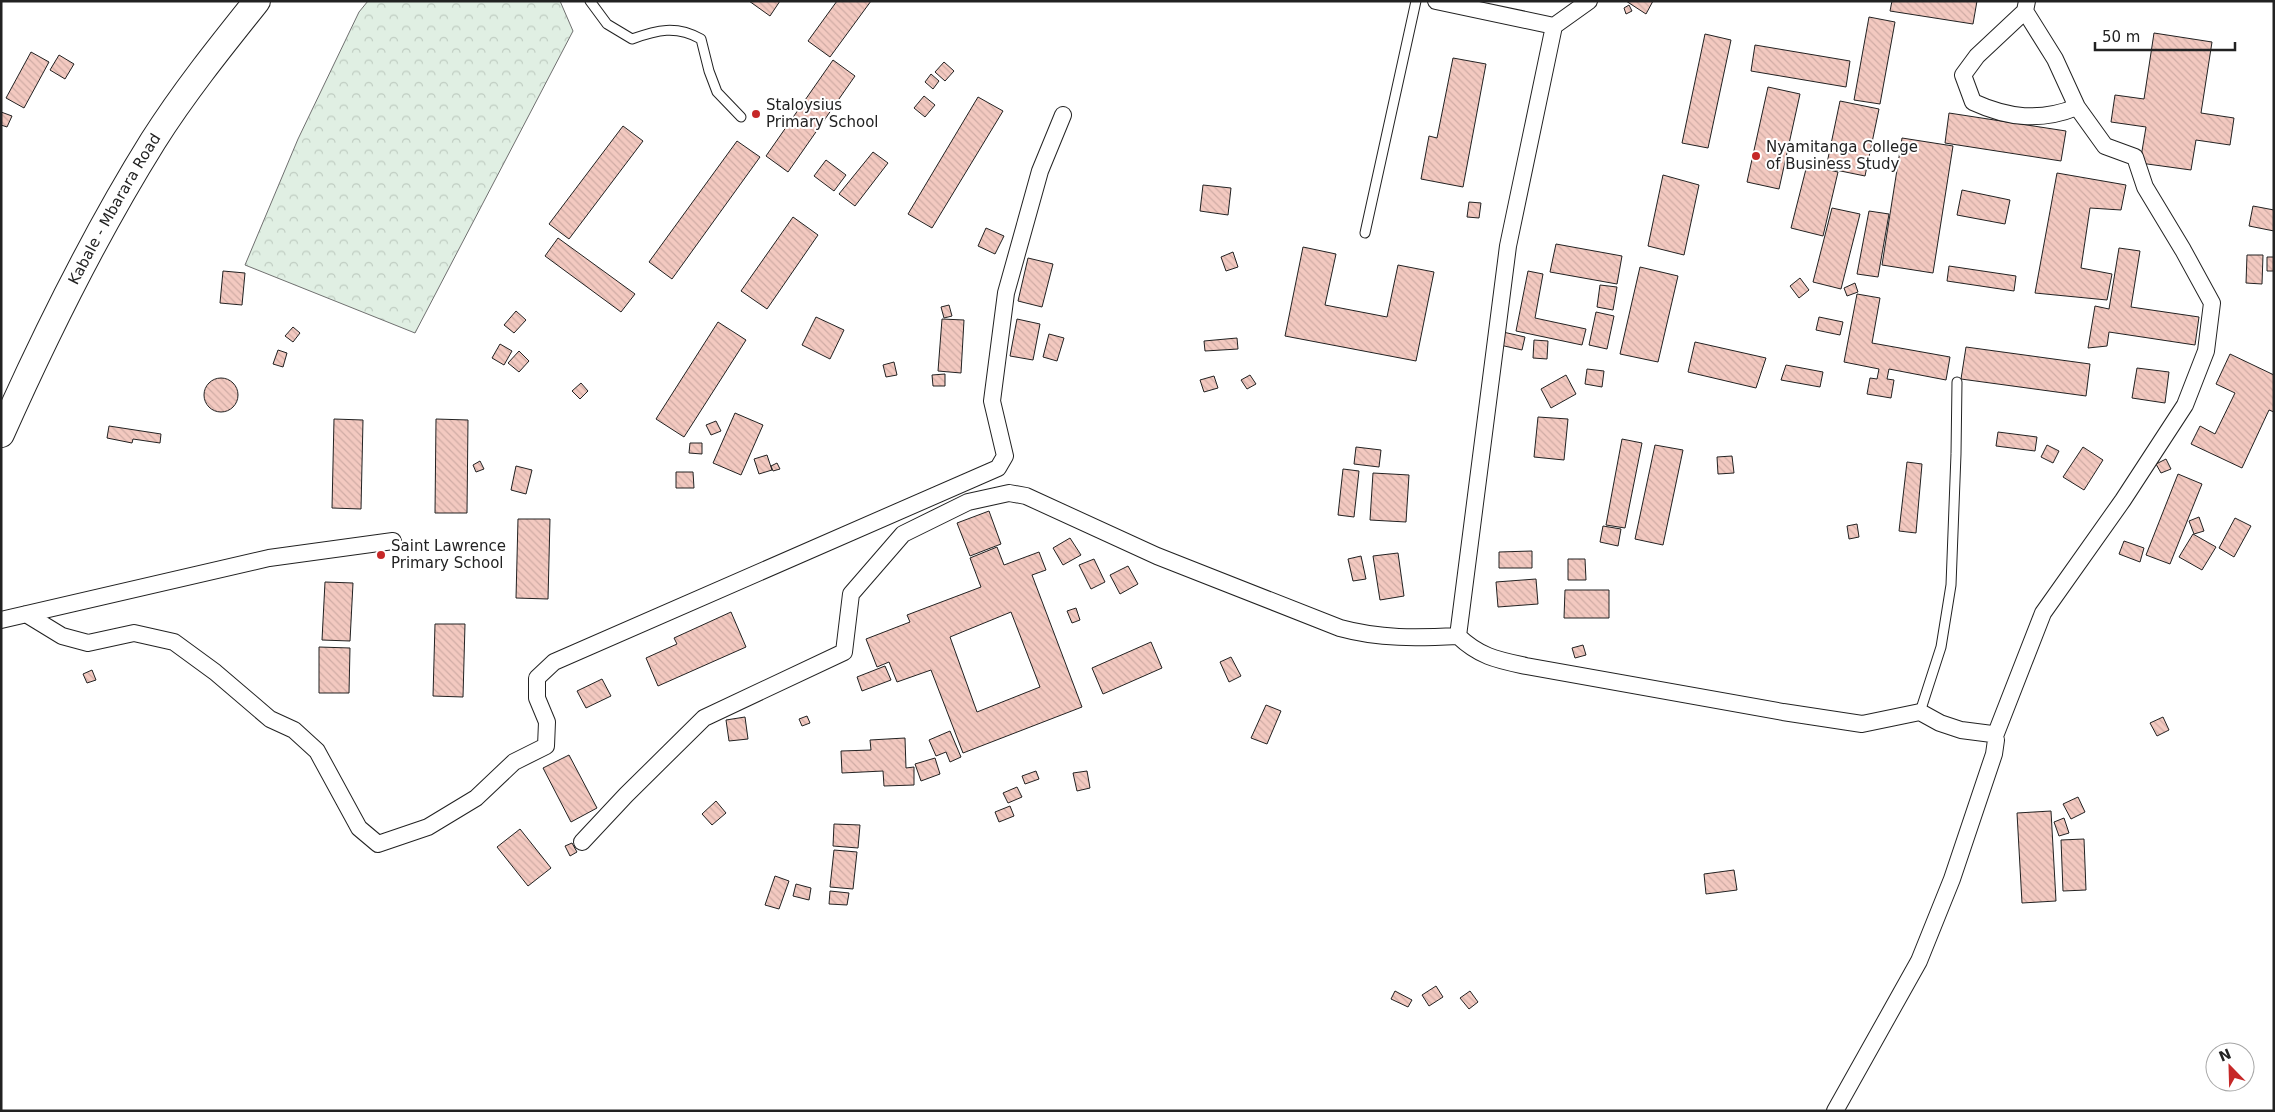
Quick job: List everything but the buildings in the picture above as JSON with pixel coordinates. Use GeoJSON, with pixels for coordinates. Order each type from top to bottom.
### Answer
{"type":"FeatureCollection","features":[{"type":"Feature","properties":{"kind":"main road","name":"Kabale - Mbarara Road"},"geometry":{"type":"LineString","coordinates":[[1,434],[89,251],[154,140],[221,46],[257,1]]}},
{"type":"Feature","properties":{"kind":"street"},"geometry":{"type":"LineString","coordinates":[[1436,1],[1554,26]]}},
{"type":"Feature","properties":{"kind":"street"},"geometry":{"type":"LineString","coordinates":[[1458,636],[1508,246],[1554,26],[1589,1]]}},
{"type":"Feature","properties":{"kind":"street"},"geometry":{"type":"LineString","coordinates":[[1835,1111],[1919,961],[1952,879],[1994,754],[1995,736],[2043,614],[2123,500],[2185,405],[2206,351],[2212,303],[2145,187],[2135,157],[2105,146],[2077,107],[2055,59],[2026,6],[1977,56],[1963,75],[1973,102],[1996,112],[2031,118],[2060,114],[2077,107]]}},
{"type":"Feature","properties":{"kind":"street"},"geometry":{"type":"LineString","coordinates":[[26,614],[62,636],[88,643],[134,633],[174,642],[215,672],[270,719],[294,730],[317,752],[359,828],[378,844],[428,826],[476,798],[514,762],[546,746],[547,722],[537,698],[537,678],[554,662],[998,468],[1005,456],[992,401],[1006,293],[1040,170],[1063,115]]}},
{"type":"Feature","properties":{"kind":"street"},"geometry":{"type":"LineString","coordinates":[[582,842],[626,794],[704,718],[844,652],[851,594],[903,534],[968,502],[988,496],[1009,493],[1026,496],[1157,556],[1340,628],[1366,635],[1405,639],[1458,636],[1472,650],[1496,660],[1783,712],[1862,724],[1920,712],[1940,723],[1961,730],[1980,731],[1995,736]]}},
{"type":"Feature","properties":{"kind":"street"},"geometry":{"type":"LineString","coordinates":[[1,620],[269,558],[393,541]]}},
{"type":"Feature","properties":{"kind":"lane"},"geometry":{"type":"LineString","coordinates":[[590,1],[607,24],[632,39],[655,31],[688,31],[701,39],[709,71],[718,92],[741,118]]}},
{"type":"Feature","properties":{"kind":"lane"},"geometry":{"type":"LineString","coordinates":[[1365,233],[1416,1]]}},
{"type":"Feature","properties":{"kind":"lane"},"geometry":{"type":"LineString","coordinates":[[1920,712],[1941,647],[1951,585],[1957,382]]}},
{"type":"Feature","properties":{"kind":"green space"},"geometry":{"type":"Polygon","coordinates":[[[368,1],[560,1],[573,31],[415,333],[245,265],[298,139],[359,12],[368,1]]]}},
{"type":"Feature","properties":{"kind":"place","name":"Staloysius Primary School"},"geometry":{"type":"Point","coordinates":[756,114]}},
{"type":"Feature","properties":{"kind":"place","name":"Nyamitanga College of Business Study"},"geometry":{"type":"Point","coordinates":[1756,156]}},
{"type":"Feature","properties":{"kind":"place","name":"Saint Lawrence Primary School"},"geometry":{"type":"Point","coordinates":[381,555]}}]}
